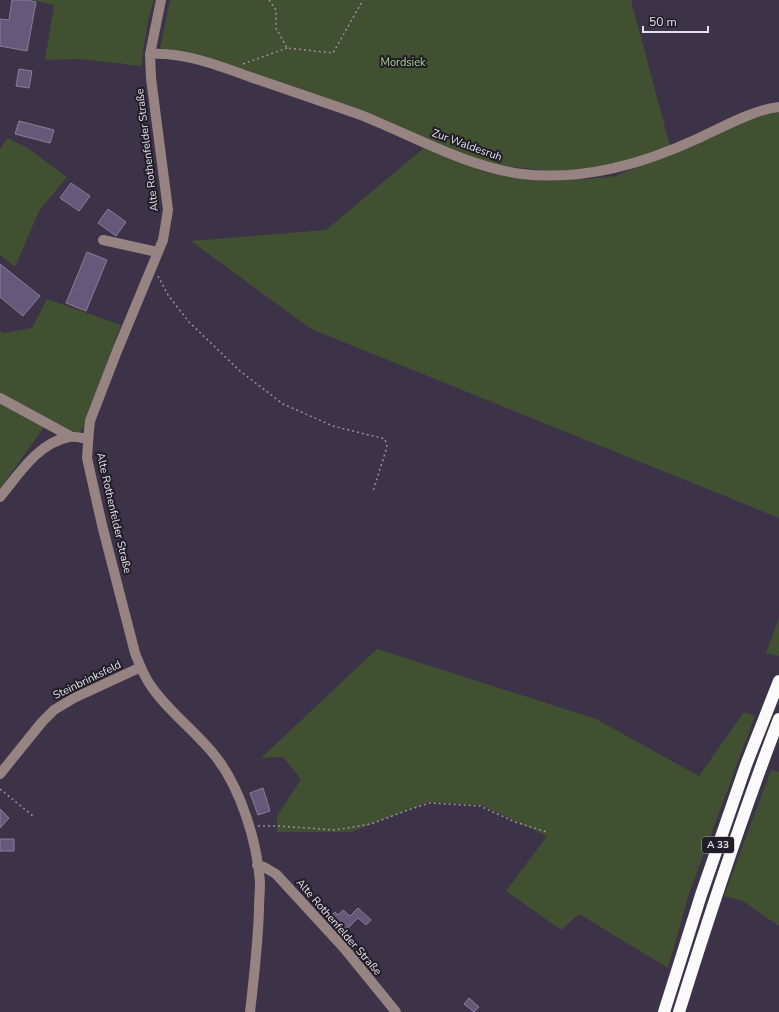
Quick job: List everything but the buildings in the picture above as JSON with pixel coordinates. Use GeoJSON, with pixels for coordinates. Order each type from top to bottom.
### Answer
{"type":"FeatureCollection","features":[{"type":"Feature","properties":{"kind":"highway","name":"A 33"},"geometry":{"type":"LineString","coordinates":[[664,1012],[700,895],[746,765],[779,681]]}},
{"type":"Feature","properties":{"kind":"highway","name":"A 33"},"geometry":{"type":"LineString","coordinates":[[680,1012],[714,900],[759,770],[779,719]]}},
{"type":"Feature","properties":{"kind":"street","name":"Alte Rothenfelder Straße"},"geometry":{"type":"LineString","coordinates":[[161,0],[150,54],[150,78],[168,210],[163,240],[90,421],[87,458],[102,525],[135,653],[141,667],[149,683],[160,697],[216,757],[230,779],[250,827],[260,882],[258,941],[250,1012]]}},
{"type":"Feature","properties":{"kind":"street","name":"Zur Waldesruh"},"geometry":{"type":"LineString","coordinates":[[150,54],[187,57],[229,69],[374,120],[441,150],[492,169],[522,174],[578,175],[612,170],[671,151],[746,117],[779,107]]}},
{"type":"Feature","properties":{"kind":"street"},"geometry":{"type":"LineString","coordinates":[[103,240],[158,252]]}},
{"type":"Feature","properties":{"kind":"street"},"geometry":{"type":"LineString","coordinates":[[0,398],[70,436],[88,439]]}},
{"type":"Feature","properties":{"kind":"street"},"geometry":{"type":"LineString","coordinates":[[0,497],[42,449],[70,436]]}},
{"type":"Feature","properties":{"kind":"street","name":"Steinbrinksfeld"},"geometry":{"type":"LineString","coordinates":[[0,774],[42,722],[54,710],[74,698],[141,667]]}},
{"type":"Feature","properties":{"kind":"street","name":"Alte Rothenfelder Straße"},"geometry":{"type":"LineString","coordinates":[[257,865],[276,874],[344,948],[396,1012]]}},
{"type":"Feature","properties":{"kind":"path"},"geometry":{"type":"LineString","coordinates":[[269,0],[276,10],[276,28],[287,48]]}},
{"type":"Feature","properties":{"kind":"path"},"geometry":{"type":"LineString","coordinates":[[229,69],[287,48],[333,53],[363,0]]}},
{"type":"Feature","properties":{"kind":"path"},"geometry":{"type":"LineString","coordinates":[[150,270],[159,278],[168,295],[189,322],[240,371],[283,404],[333,426],[385,439],[387,447],[374,491]]}},
{"type":"Feature","properties":{"kind":"path"},"geometry":{"type":"LineString","coordinates":[[0,789],[33,816]]}},
{"type":"Feature","properties":{"kind":"path"},"geometry":{"type":"LineString","coordinates":[[250,827],[279,826],[335,830],[371,824],[408,810],[430,804],[480,806],[516,822],[547,832]]}},
{"type":"Feature","properties":{"kind":"green space"},"geometry":{"type":"Polygon","coordinates":[[[32,0],[154,0],[148,21],[141,66],[80,59],[45,60],[54,5],[32,0]]]}},
{"type":"Feature","properties":{"kind":"green space","name":"Mordsiek"},"geometry":{"type":"Polygon","coordinates":[[[170,0],[631,0],[670,146],[779,107],[779,518],[311,329],[191,241],[326,230],[425,147],[486,172],[519,178],[551,179],[588,179],[616,176],[669,152],[610,166],[580,170],[551,171],[493,165],[184,53],[160,48],[170,0]]]}},
{"type":"Feature","properties":{"kind":"green space"},"geometry":{"type":"Polygon","coordinates":[[[7,138],[26,147],[67,177],[39,211],[15,267],[0,255],[0,150],[7,138]]]}},
{"type":"Feature","properties":{"kind":"green space"},"geometry":{"type":"Polygon","coordinates":[[[47,299],[121,325],[86,423],[80,432],[74,434],[0,394],[0,331],[4,333],[32,328],[47,299]]]}},
{"type":"Feature","properties":{"kind":"green space"},"geometry":{"type":"Polygon","coordinates":[[[0,402],[44,427],[0,489],[0,402]]]}},
{"type":"Feature","properties":{"kind":"green space"},"geometry":{"type":"Polygon","coordinates":[[[779,618],[779,656],[766,653],[779,618]]]}},
{"type":"Feature","properties":{"kind":"green space"},"geometry":{"type":"Polygon","coordinates":[[[377,649],[596,719],[699,776],[744,712],[755,716],[689,894],[668,968],[579,914],[561,930],[506,891],[547,836],[481,805],[429,802],[351,832],[277,832],[277,816],[301,779],[283,757],[261,758],[377,649]]]}},
{"type":"Feature","properties":{"kind":"green space"},"geometry":{"type":"Polygon","coordinates":[[[771,770],[779,772],[779,926],[743,901],[724,896],[771,770]]]}}]}
